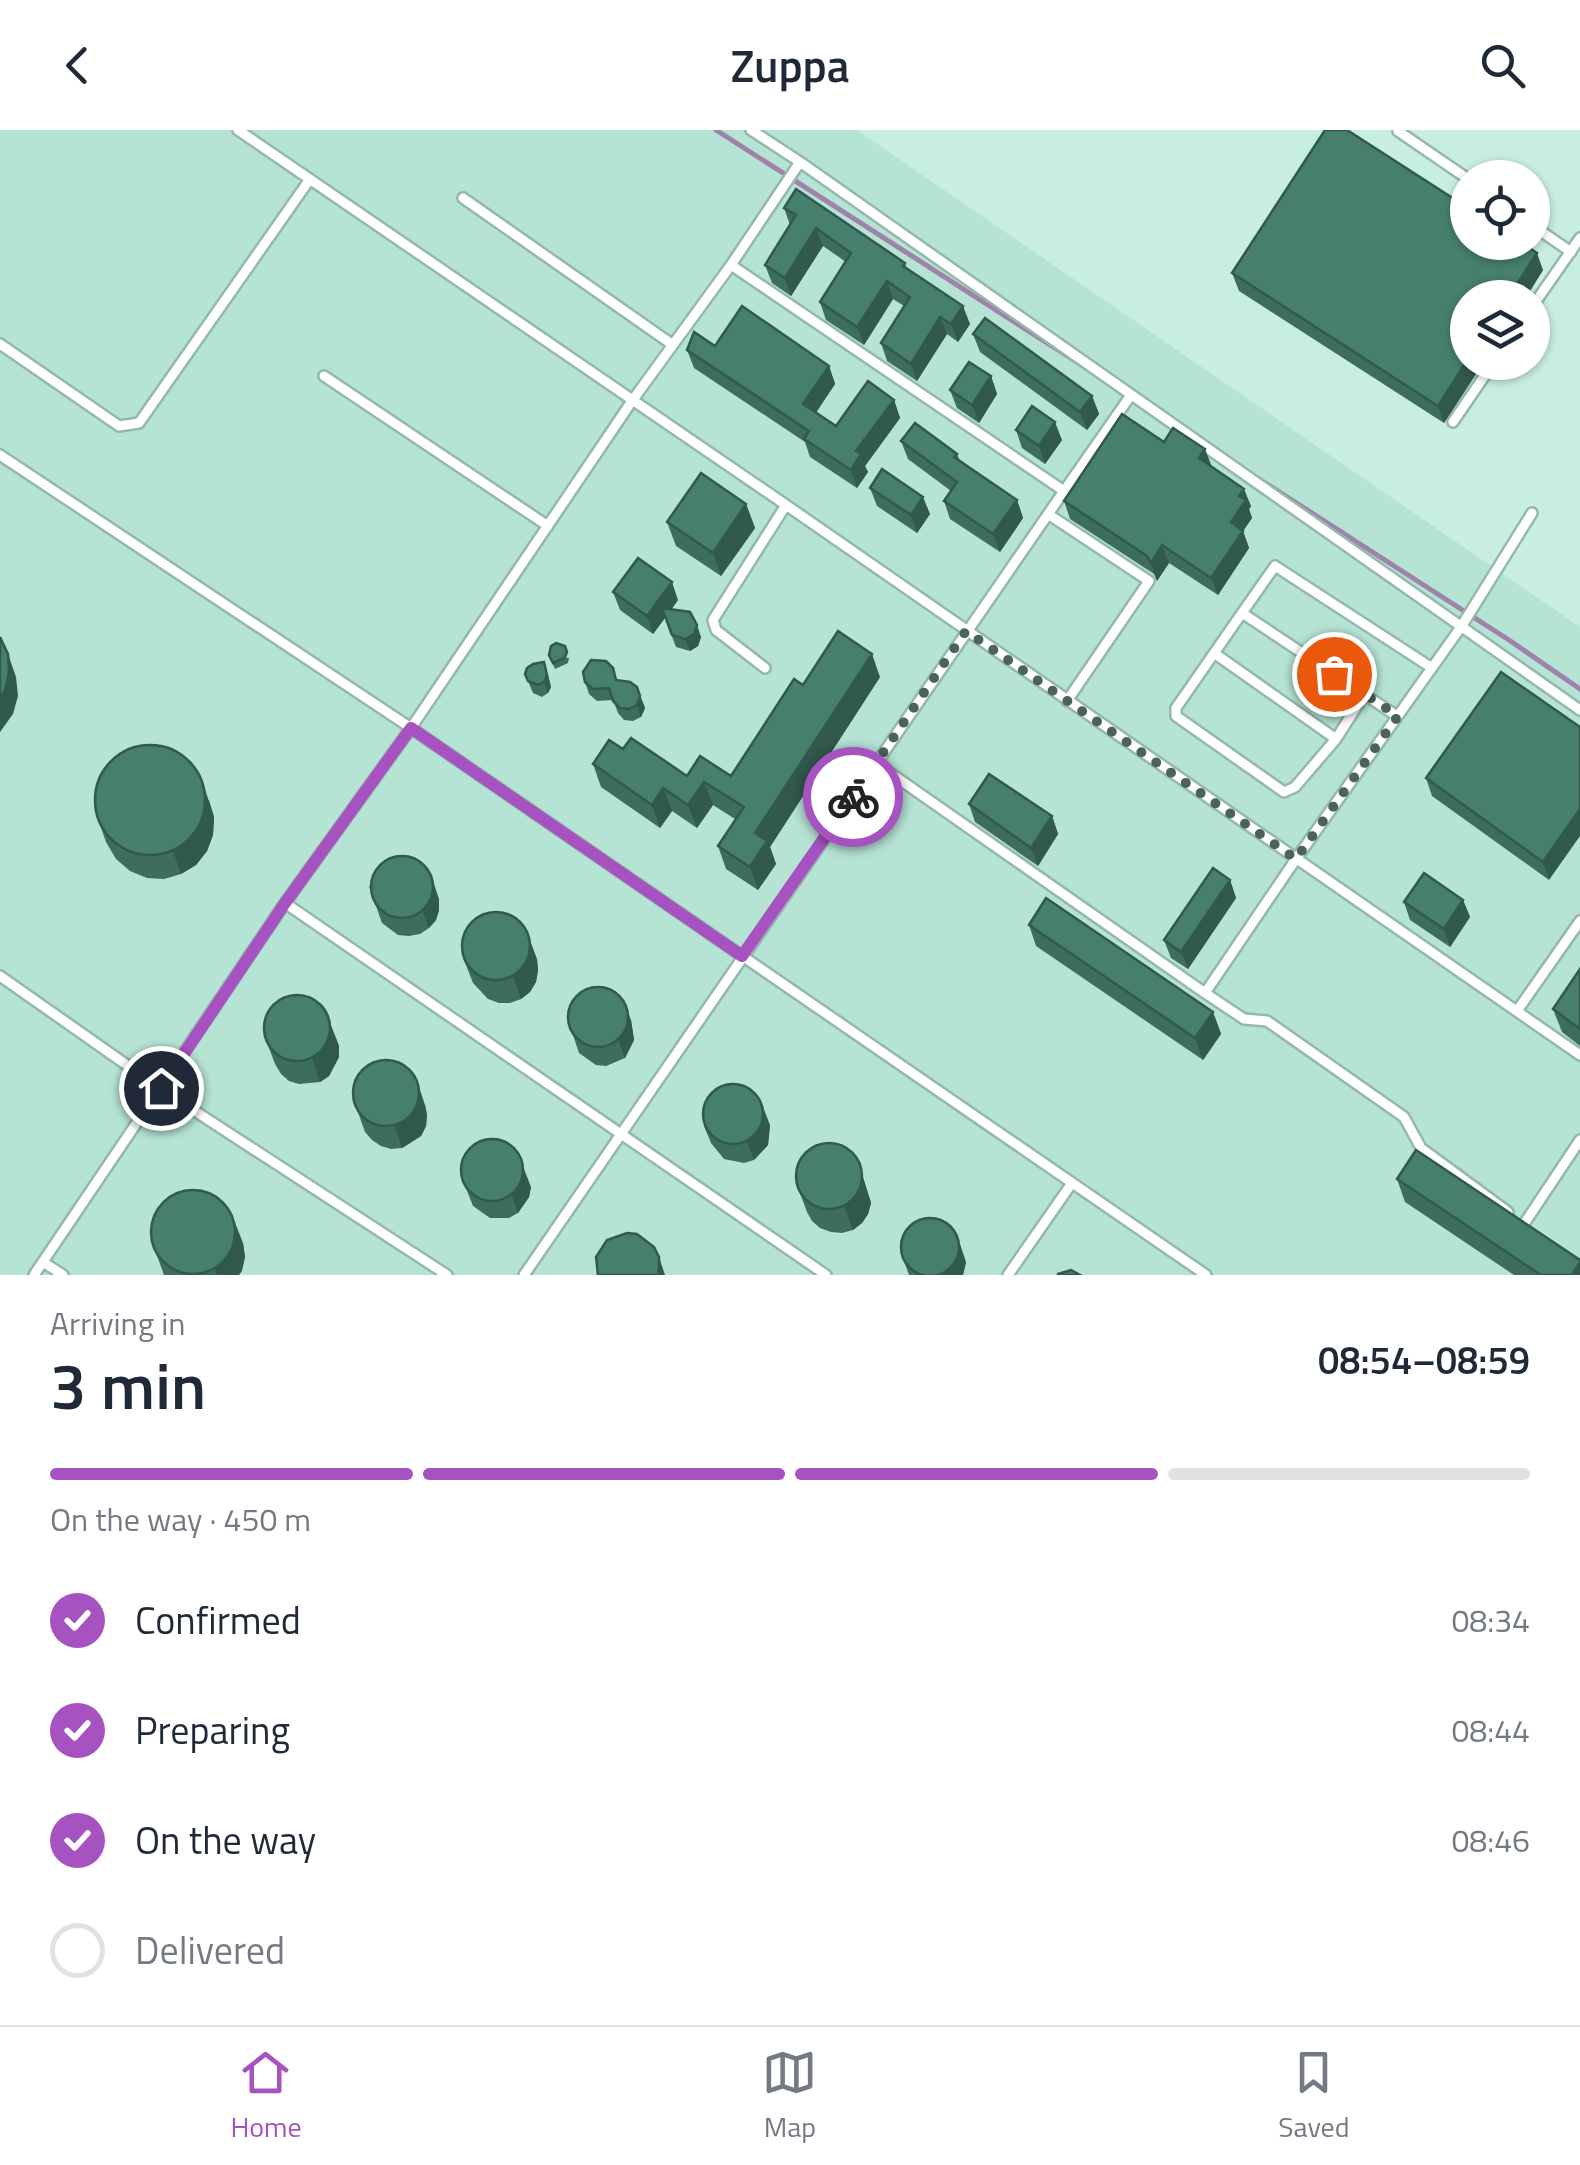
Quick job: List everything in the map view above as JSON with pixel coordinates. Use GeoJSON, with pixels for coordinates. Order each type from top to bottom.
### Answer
{"type":"FeatureCollection","features":[{"type":"Feature","properties":{"kind":"lane"},"geometry":{"type":"LineString","coordinates":[[238,130],[1580,1055]]}},
{"type":"Feature","properties":{"kind":"lane"},"geometry":{"type":"LineString","coordinates":[[751,130],[1580,710]]}},
{"type":"Feature","properties":{"kind":"lane"},"geometry":{"type":"LineString","coordinates":[[1398,131],[1450,167]]}},
{"type":"Feature","properties":{"kind":"lane"},"geometry":{"type":"LineString","coordinates":[[34,1275],[285,903],[411,728],[632,401],[800,162]]}},
{"type":"Feature","properties":{"kind":"lane"},"geometry":{"type":"LineString","coordinates":[[0,344],[119,426],[139,423],[310,180]]}},
{"type":"Feature","properties":{"kind":"lane"},"geometry":{"type":"LineString","coordinates":[[463,198],[674,345]]}},
{"type":"Feature","properties":{"kind":"lane"},"geometry":{"type":"LineString","coordinates":[[1550,238],[1570,252]]}},
{"type":"Feature","properties":{"kind":"lane"},"geometry":{"type":"LineString","coordinates":[[1550,281],[1580,238]]}},
{"type":"Feature","properties":{"kind":"lane"},"geometry":{"type":"LineString","coordinates":[[731,265],[1064,490]]}},
{"type":"Feature","properties":{"kind":"lane"},"geometry":{"type":"LineString","coordinates":[[324,376],[548,526]]}},
{"type":"Feature","properties":{"kind":"lane"},"geometry":{"type":"LineString","coordinates":[[1454,422],[1482,380]]}},
{"type":"Feature","properties":{"kind":"lane"},"geometry":{"type":"LineString","coordinates":[[524,1275],[1132,395]]}},
{"type":"Feature","properties":{"kind":"lane"},"geometry":{"type":"LineString","coordinates":[[0,455],[411,728],[1206,1275]]}},
{"type":"Feature","properties":{"kind":"lane"},"geometry":{"type":"LineString","coordinates":[[765,668],[716,630],[714,620],[786,505]]}},
{"type":"Feature","properties":{"kind":"lane"},"geometry":{"type":"LineString","coordinates":[[1204,993],[1461,627],[1532,513]]}},
{"type":"Feature","properties":{"kind":"lane"},"geometry":{"type":"LineString","coordinates":[[1048,514],[1150,581],[1067,701]]}},
{"type":"Feature","properties":{"kind":"lane"},"geometry":{"type":"LineString","coordinates":[[1364,695],[1336,739],[1295,787],[1284,792],[1176,716],[1176,708],[1276,566],[1432,668]]}},
{"type":"Feature","properties":{"kind":"lane"},"geometry":{"type":"LineString","coordinates":[[1242,614],[1398,716]]}},
{"type":"Feature","properties":{"kind":"lane"},"geometry":{"type":"LineString","coordinates":[[1214,654],[1336,739]]}},
{"type":"Feature","properties":{"kind":"lane"},"geometry":{"type":"LineString","coordinates":[[876,763],[1204,993],[1244,1019],[1267,1021],[1404,1116],[1421,1148],[1538,1234]]}},
{"type":"Feature","properties":{"kind":"lane"},"geometry":{"type":"LineString","coordinates":[[285,903],[826,1275]]}},
{"type":"Feature","properties":{"kind":"lane"},"geometry":{"type":"LineString","coordinates":[[1517,1011],[1580,921]]}},
{"type":"Feature","properties":{"kind":"lane"},"geometry":{"type":"LineString","coordinates":[[0,976],[161,1088],[447,1275]]}},
{"type":"Feature","properties":{"kind":"lane"},"geometry":{"type":"LineString","coordinates":[[1524,1224],[1580,1140]]}},
{"type":"Feature","properties":{"kind":"lane"},"geometry":{"type":"LineString","coordinates":[[1008,1275],[1072,1183]]}},
{"type":"Feature","properties":{"kind":"lane"},"geometry":{"type":"LineString","coordinates":[[43,1262],[63,1275]]}},
{"type":"Feature","properties":{"kind":"shaded area"},"geometry":{"type":"Polygon","coordinates":[[[0,130],[857,130],[1580,627],[1580,1275],[0,1275],[0,130]]]}},
{"type":"Feature","properties":{"kind":"building"},"geometry":{"type":"Polygon","coordinates":[[[1325,130],[1347,130],[1450,196],[1450,260],[1532,260],[1520,280],[1450,280],[1450,380],[1455,380],[1438,406],[1232,273],[1325,130]]]}},
{"type":"Feature","properties":{"kind":"building"},"geometry":{"type":"Polygon","coordinates":[[[796,189],[963,306],[951,324],[940,317],[911,364],[881,343],[910,297],[887,281],[857,327],[820,302],[851,253],[816,228],[785,278],[765,265],[796,215],[784,208],[796,189]]]}},
{"type":"Feature","properties":{"kind":"building"},"geometry":{"type":"Polygon","coordinates":[[[742,306],[829,366],[803,404],[836,426],[868,381],[894,400],[856,451],[861,454],[851,470],[804,439],[809,431],[687,350],[694,332],[715,346],[742,306]]]}},
{"type":"Feature","properties":{"kind":"building"},"geometry":{"type":"Polygon","coordinates":[[[985,318],[1092,396],[1080,412],[973,334],[985,318]]]}},
{"type":"Feature","properties":{"kind":"building"},"geometry":{"type":"Polygon","coordinates":[[[969,362],[991,376],[972,405],[950,390],[969,362]]]}},
{"type":"Feature","properties":{"kind":"building"},"geometry":{"type":"Polygon","coordinates":[[[1032,406],[1055,422],[1039,446],[1016,430],[1032,406]]]}},
{"type":"Feature","properties":{"kind":"building"},"geometry":{"type":"Polygon","coordinates":[[[1122,414],[1164,442],[1173,428],[1205,449],[1199,458],[1244,489],[1239,496],[1246,500],[1231,522],[1243,531],[1211,578],[1162,545],[1151,563],[1147,556],[1064,501],[1122,414]]]}},
{"type":"Feature","properties":{"kind":"building"},"geometry":{"type":"Polygon","coordinates":[[[915,423],[957,454],[954,457],[1017,500],[993,534],[944,501],[957,482],[901,441],[915,423]]]}},
{"type":"Feature","properties":{"kind":"building"},"geometry":{"type":"Polygon","coordinates":[[[882,469],[923,497],[911,515],[870,488],[882,469]]]}},
{"type":"Feature","properties":{"kind":"building"},"geometry":{"type":"Polygon","coordinates":[[[701,473],[746,504],[713,553],[667,522],[701,473]]]}},
{"type":"Feature","properties":{"kind":"building"},"geometry":{"type":"Polygon","coordinates":[[[638,558],[672,582],[647,616],[613,592],[638,558]]]}},
{"type":"Feature","properties":{"kind":"building"},"geometry":{"type":"Polygon","coordinates":[[[662,608],[690,612],[697,625],[694,634],[685,639],[672,635],[662,608]]]}},
{"type":"Feature","properties":{"kind":"building"},"geometry":{"type":"Polygon","coordinates":[[[838,631],[872,654],[755,833],[767,841],[750,867],[718,846],[744,807],[704,782],[688,805],[663,788],[652,805],[593,764],[609,740],[623,749],[631,738],[687,776],[700,756],[731,776],[794,679],[803,685],[838,631]]]}},
{"type":"Feature","properties":{"kind":"building"},"geometry":{"type":"Polygon","coordinates":[[[0,637],[8,654],[9,672],[0,698],[0,637]]]}},
{"type":"Feature","properties":{"kind":"building"},"geometry":{"type":"Polygon","coordinates":[[[556,643],[565,646],[567,652],[553,663],[549,655],[556,643]]]}},
{"type":"Feature","properties":{"kind":"building"},"geometry":{"type":"Polygon","coordinates":[[[591,660],[606,661],[616,680],[637,687],[637,705],[620,708],[609,688],[593,689],[585,682],[583,672],[591,660]]]}},
{"type":"Feature","properties":{"kind":"building"},"geometry":{"type":"Polygon","coordinates":[[[544,662],[544,682],[538,685],[528,681],[527,668],[544,662]]]}},
{"type":"Feature","properties":{"kind":"building"},"geometry":{"type":"Polygon","coordinates":[[[1501,672],[1580,727],[1580,809],[1543,862],[1426,778],[1501,672]]]}},
{"type":"Feature","properties":{"kind":"building"},"geometry":{"type":"Polygon","coordinates":[[[150,745],[171,749],[189,761],[201,779],[205,800],[201,821],[189,839],[171,851],[150,855],[129,851],[111,839],[99,821],[95,800],[99,779],[111,761],[129,749],[150,745]]]}},
{"type":"Feature","properties":{"kind":"building"},"geometry":{"type":"Polygon","coordinates":[[[989,774],[1052,816],[1031,848],[969,804],[989,774]]]}},
{"type":"Feature","properties":{"kind":"building"},"geometry":{"type":"Polygon","coordinates":[[[402,856],[424,865],[433,887],[424,909],[402,918],[380,909],[371,887],[380,865],[402,856]]]}},
{"type":"Feature","properties":{"kind":"building"},"geometry":{"type":"Polygon","coordinates":[[[1213,868],[1230,880],[1181,952],[1164,940],[1213,868]]]}},
{"type":"Feature","properties":{"kind":"building"},"geometry":{"type":"Polygon","coordinates":[[[1424,873],[1463,900],[1444,929],[1404,902],[1424,873]]]}},
{"type":"Feature","properties":{"kind":"building"},"geometry":{"type":"Polygon","coordinates":[[[1046,898],[1213,1012],[1195,1038],[1029,925],[1046,898]]]}},
{"type":"Feature","properties":{"kind":"building"},"geometry":{"type":"Polygon","coordinates":[[[496,912],[520,922],[530,946],[520,970],[496,980],[472,970],[462,946],[472,922],[496,912]]]}},
{"type":"Feature","properties":{"kind":"building"},"geometry":{"type":"Polygon","coordinates":[[[1580,969],[1580,1029],[1553,1009],[1580,969]]]}},
{"type":"Feature","properties":{"kind":"building"},"geometry":{"type":"Polygon","coordinates":[[[598,987],[619,996],[628,1017],[619,1038],[598,1047],[577,1038],[568,1017],[577,996],[598,987]]]}},
{"type":"Feature","properties":{"kind":"building"},"geometry":{"type":"Polygon","coordinates":[[[297,995],[320,1005],[330,1028],[320,1051],[297,1061],[274,1051],[264,1028],[274,1005],[297,995]]]}},
{"type":"Feature","properties":{"kind":"building"},"geometry":{"type":"Polygon","coordinates":[[[386,1060],[409,1070],[419,1093],[409,1116],[386,1126],[363,1116],[353,1093],[363,1070],[386,1060]]]}},
{"type":"Feature","properties":{"kind":"building"},"geometry":{"type":"Polygon","coordinates":[[[733,1084],[754,1093],[763,1114],[754,1135],[733,1144],[712,1135],[703,1114],[712,1093],[733,1084]]]}},
{"type":"Feature","properties":{"kind":"building"},"geometry":{"type":"Polygon","coordinates":[[[492,1139],[514,1148],[523,1170],[514,1192],[492,1201],[470,1192],[461,1170],[470,1148],[492,1139]]]}},
{"type":"Feature","properties":{"kind":"building"},"geometry":{"type":"Polygon","coordinates":[[[829,1143],[852,1153],[862,1176],[852,1199],[829,1209],[806,1199],[796,1176],[806,1153],[829,1143]]]}},
{"type":"Feature","properties":{"kind":"building"},"geometry":{"type":"Polygon","coordinates":[[[1416,1150],[1580,1260],[1572,1275],[1541,1275],[1397,1179],[1416,1150]]]}},
{"type":"Feature","properties":{"kind":"building"},"geometry":{"type":"Polygon","coordinates":[[[193,1190],[209,1193],[223,1202],[232,1216],[232,1248],[223,1262],[209,1271],[193,1274],[177,1271],[163,1262],[154,1248],[151,1232],[154,1216],[163,1202],[177,1193],[193,1190]]]}},
{"type":"Feature","properties":{"kind":"building"},"geometry":{"type":"Polygon","coordinates":[[[919,1220],[941,1220],[957,1236],[957,1258],[941,1274],[919,1274],[903,1258],[903,1236],[919,1220]]]}},
{"type":"Feature","properties":{"kind":"building"},"geometry":{"type":"Polygon","coordinates":[[[637,1234],[654,1247],[659,1257],[658,1275],[598,1275],[596,1257],[607,1240],[637,1234]]]}},
{"type":"Feature","properties":{"kind":"waterway"},"geometry":{"type":"LineString","coordinates":[[716,130],[1083,366]]}},
{"type":"Feature","properties":{"kind":"waterway"},"geometry":{"type":"LineString","coordinates":[[1256,477],[1580,689]]}},
{"type":"Feature","properties":{"kind":"way so far"},"geometry":{"type":"LineString","coordinates":[[853,797],[966,631],[1296,859],[1398,716],[1334,674]]}},
{"type":"Feature","properties":{"kind":"route"},"geometry":{"type":"LineString","coordinates":[[161,1088],[285,903],[411,728],[742,956],[853,797]]}}]}
